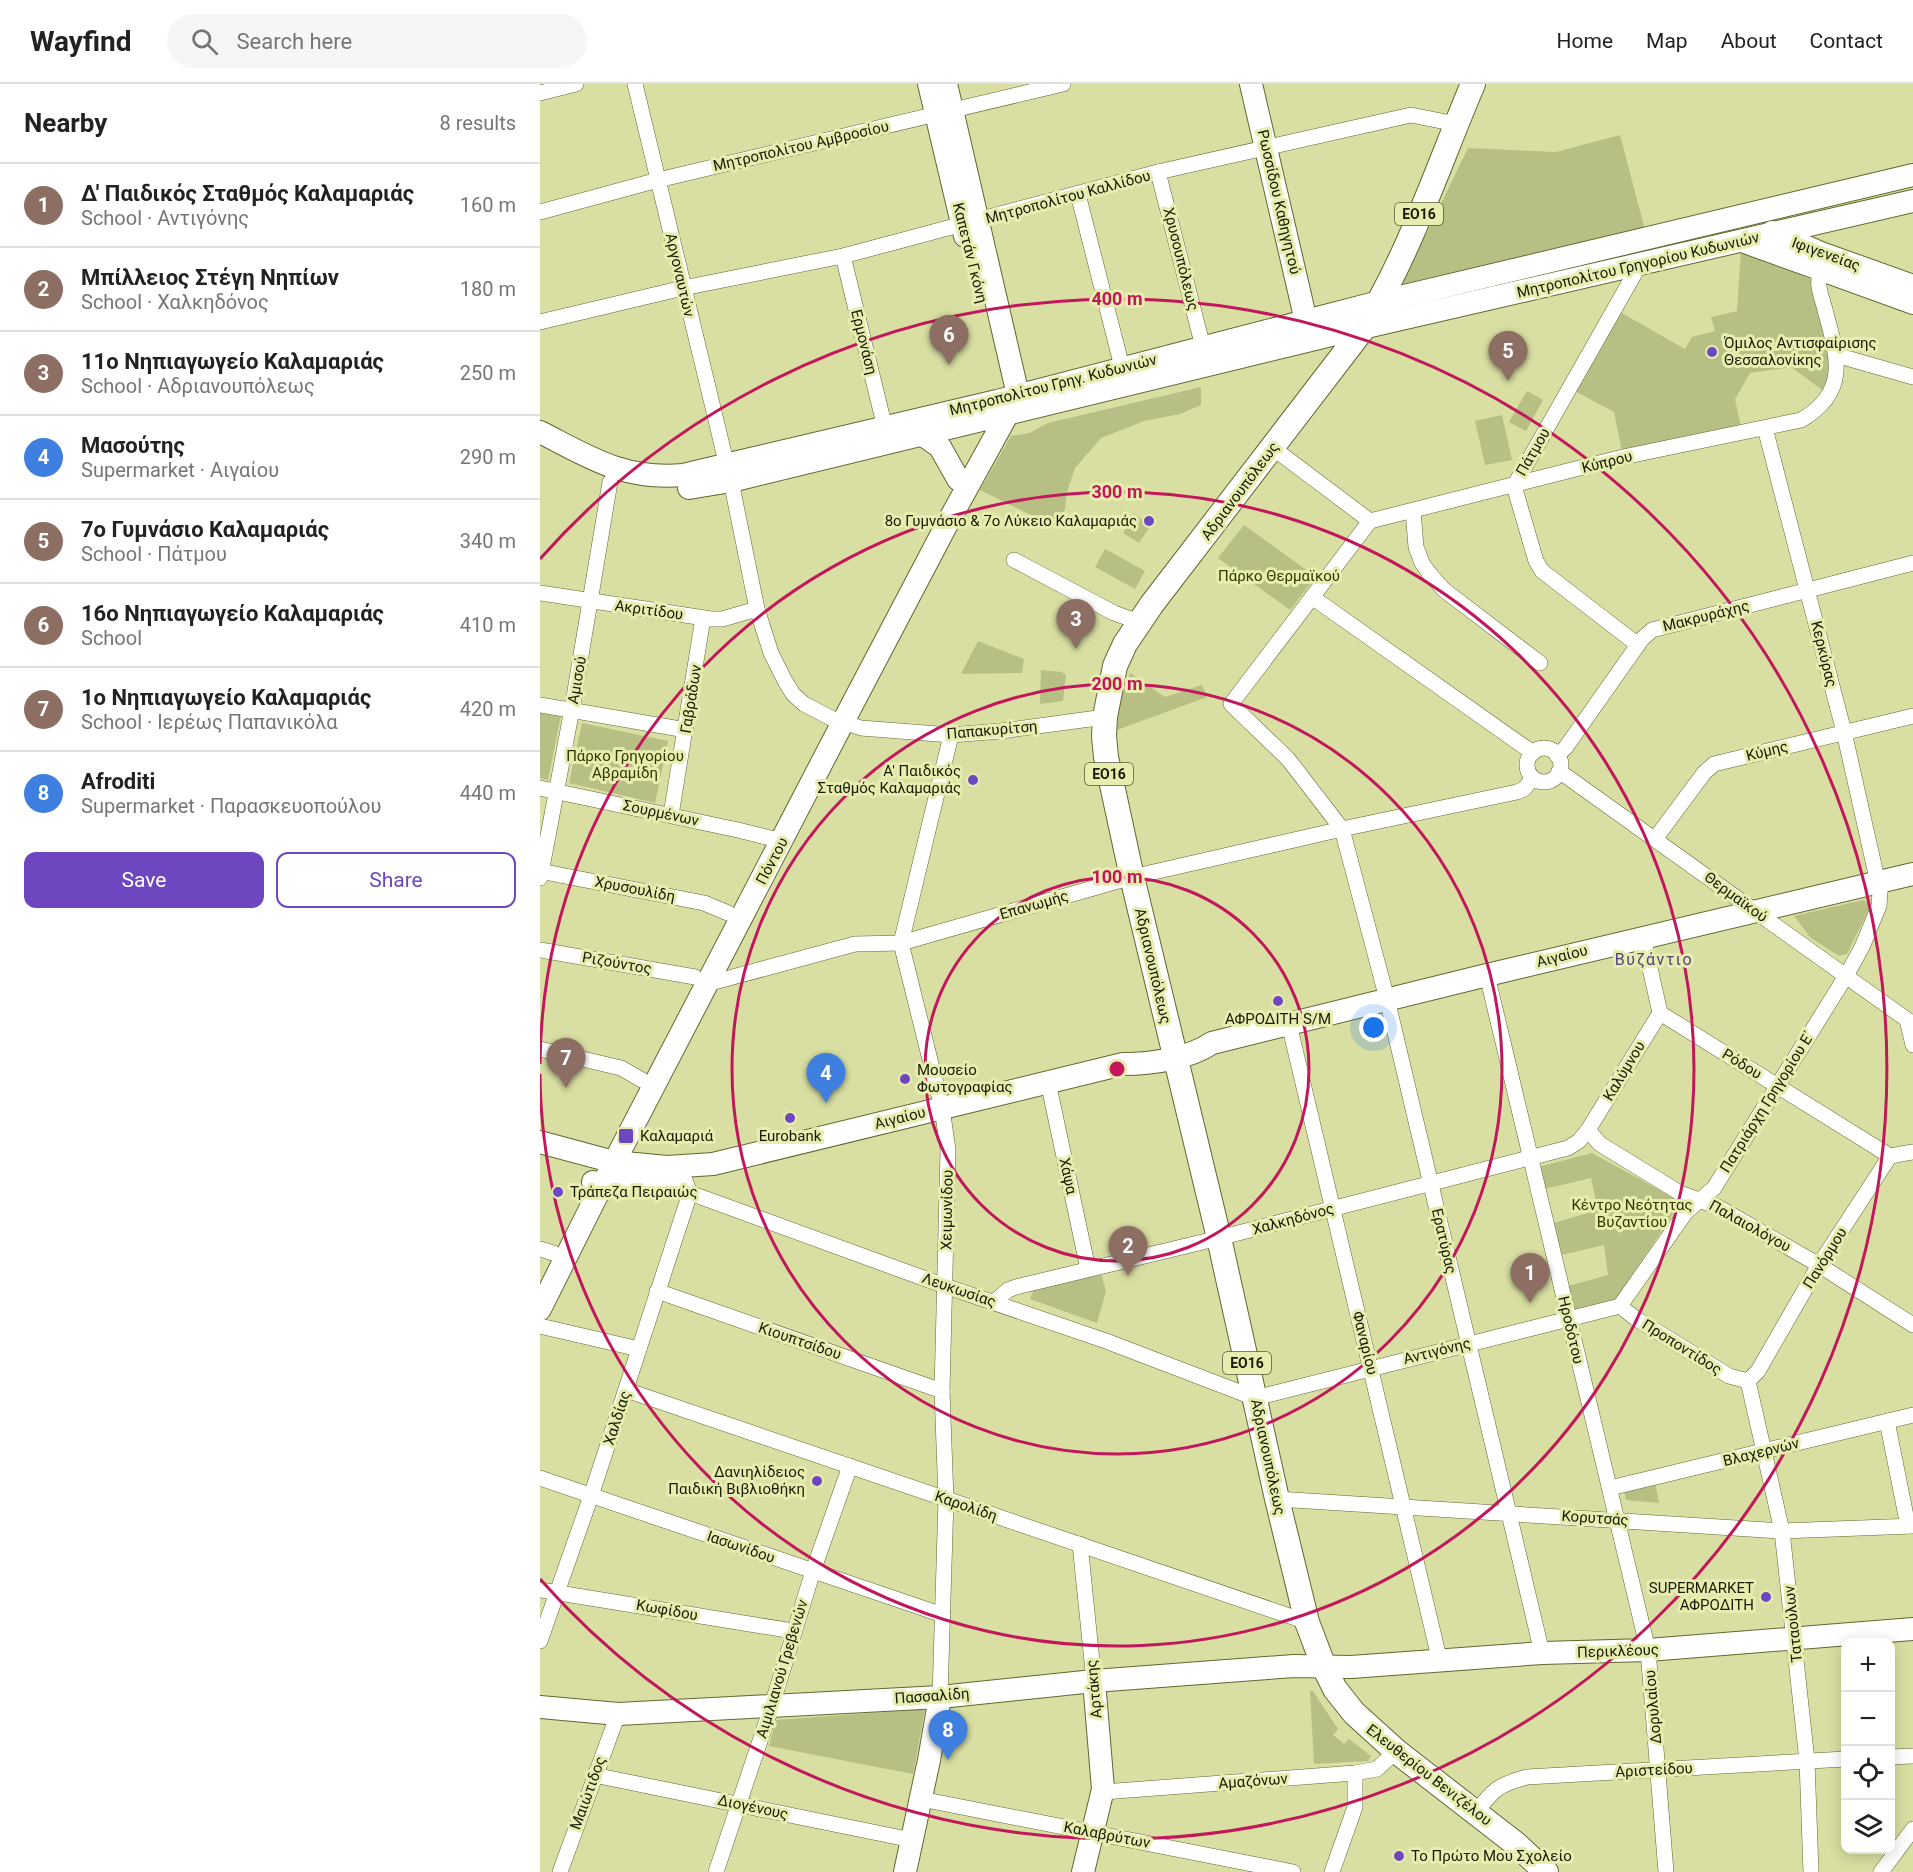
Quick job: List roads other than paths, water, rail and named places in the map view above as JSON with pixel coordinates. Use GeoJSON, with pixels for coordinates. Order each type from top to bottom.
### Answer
{"type":"FeatureCollection","features":[{"type":"Feature","properties":{"kind":"main road","name":"Καπετάν Γκόνη"},"geometry":{"type":"LineString","coordinates":[[929,84],[944,112],[970,223],[1003,388],[1003,408]]}},
{"type":"Feature","properties":{"kind":"main road","name":"Καπετάν Γκόνη"},"geometry":{"type":"LineString","coordinates":[[944,112],[946,84]]}},
{"type":"Feature","properties":{"kind":"main road","name":"Ρωσσίδου Καθηγητού"},"geometry":{"type":"LineString","coordinates":[[1251,84],[1306,321]]}},
{"type":"Feature","properties":{"kind":"main road","name":"ΕΟ16"},"geometry":{"type":"LineString","coordinates":[[1379,302],[1399,261],[1473,84]]}},
{"type":"Feature","properties":{"kind":"main road","name":"Μητροπολίτου Γρηγορίου Κυδωνιών"},"geometry":{"type":"LineString","coordinates":[[1379,302],[1913,175]]}},
{"type":"Feature","properties":{"kind":"main road","name":"Μητροπολίτου Γρηγορίου Κυδωνιών"},"geometry":{"type":"LineString","coordinates":[[1364,328],[1913,201]]}},
{"type":"Feature","properties":{"kind":"main road","name":"Ιφιγενείας"},"geometry":{"type":"LineString","coordinates":[[1742,215],[1774,233],[1821,253],[1913,286]]}},
{"type":"Feature","properties":{"kind":"main road","name":"Ιφιγενείας"},"geometry":{"type":"LineString","coordinates":[[1742,241],[1913,303]]}},
{"type":"Feature","properties":{"kind":"main road","name":"Μητροπολίτου Γρηγ. Κυδωνιών"},"geometry":{"type":"LineString","coordinates":[[729,474],[923,435],[1122,367],[1379,302]]}},
{"type":"Feature","properties":{"kind":"main road","name":"Αδριανουπόλεως"},"geometry":{"type":"LineString","coordinates":[[1324,1667],[1307,1622],[1277,1499],[1219,1239],[1132,877],[1106,756],[1104,735],[1110,683],[1125,644],[1139,622],[1364,328],[1379,302]]}},
{"type":"Feature","properties":{"kind":"main road"},"geometry":{"type":"LineString","coordinates":[[1003,408],[1364,328]]}},
{"type":"Feature","properties":{"kind":"main road","name":"Μητροπολίτου Γρηγ. Κυδωνιών"},"geometry":{"type":"LineString","coordinates":[[729,474],[885,428],[1003,408]]}},
{"type":"Feature","properties":{"kind":"main road","name":"Πόντου"},"geometry":{"type":"LineString","coordinates":[[540,1310],[608,1159],[837,720],[958,478],[1003,408]]}},
{"type":"Feature","properties":{"kind":"main road","name":"Πόντου"},"geometry":{"type":"LineString","coordinates":[[837,720],[947,525],[1003,408]]}},
{"type":"Feature","properties":{"kind":"main road"},"geometry":{"type":"LineString","coordinates":[[540,432],[609,466],[645,476],[729,474]]}},
{"type":"Feature","properties":{"kind":"main road"},"geometry":{"type":"LineString","coordinates":[[923,435],[940,447],[958,478]]}},
{"type":"Feature","properties":{"kind":"main road"},"geometry":{"type":"LineString","coordinates":[[540,449],[610,482],[634,488],[657,490],[729,474]]}},
{"type":"Feature","properties":{"kind":"main road","name":"Πόντου"},"geometry":{"type":"LineString","coordinates":[[608,1159],[642,1080],[701,981],[728,913],[775,839]]}},
{"type":"Feature","properties":{"kind":"main road","name":"Αιγαίου"},"geometry":{"type":"LineString","coordinates":[[596,1183],[684,1179],[713,1164],[1123,1064],[1146,1051],[1173,1051],[1199,1040],[1212,1043],[1754,910],[1913,874]]}},
{"type":"Feature","properties":{"kind":"main road","name":"Αιγαίου"},"geometry":{"type":"LineString","coordinates":[[540,1142],[608,1159],[658,1167],[684,1179]]}},
{"type":"Feature","properties":{"kind":"main road","name":"Πόντου"},"geometry":{"type":"LineString","coordinates":[[540,1278],[547,1251],[596,1183]]}},
{"type":"Feature","properties":{"kind":"main road","name":"Περικλέους"},"geometry":{"type":"LineString","coordinates":[[1324,1667],[1440,1662],[1542,1653],[1648,1650],[1913,1629]]}},
{"type":"Feature","properties":{"kind":"main road","name":"Πασσαλίδη"},"geometry":{"type":"LineString","coordinates":[[540,1707],[618,1714],[940,1697],[1094,1681],[1294,1666],[1324,1667]]}},
{"type":"Feature","properties":{"kind":"main road","name":"Ελευθερίου Βενιζέλου"},"geometry":{"type":"LineString","coordinates":[[1324,1667],[1335,1689],[1354,1713],[1396,1751],[1516,1844],[1546,1872]]}},
{"type":"Feature","properties":{"kind":"main road","name":"Αρτάκης"},"geometry":{"type":"LineString","coordinates":[[1083,1872],[1103,1792],[1094,1681]]}},
{"type":"Feature","properties":{"kind":"main road"},"geometry":{"type":"LineString","coordinates":[[905,1872],[940,1697]]}},
{"type":"Feature","properties":{"kind":"street"},"geometry":{"type":"LineString","coordinates":[[540,93],[576,84]]}},
{"type":"Feature","properties":{"kind":"street","name":"Αργοναυτών"},"geometry":{"type":"LineString","coordinates":[[635,84],[729,474],[758,609],[771,653],[793,694],[804,704],[837,720]]}},
{"type":"Feature","properties":{"kind":"street","name":"Μητροπολίτου Αμβροσίου"},"geometry":{"type":"LineString","coordinates":[[540,212],[658,180],[1063,84]]}},
{"type":"Feature","properties":{"kind":"street","name":"Μητροπολίτου Καλλίδου"},"geometry":{"type":"LineString","coordinates":[[540,322],[683,288],[843,256],[1158,172],[1411,115],[1456,124]]}},
{"type":"Feature","properties":{"kind":"street","name":"Χρυσουπόλεως"},"geometry":{"type":"LineString","coordinates":[[1158,172],[1203,347]]}},
{"type":"Feature","properties":{"kind":"street"},"geometry":{"type":"LineString","coordinates":[[1078,194],[1122,367]]}},
{"type":"Feature","properties":{"kind":"street","name":"Ερμονάση"},"geometry":{"type":"LineString","coordinates":[[843,256],[885,428]]}},
{"type":"Feature","properties":{"kind":"street","name":"Πάτμου"},"geometry":{"type":"LineString","coordinates":[[1638,645],[1542,572],[1536,561],[1514,486],[1640,264]]}},
{"type":"Feature","properties":{"kind":"street","name":"Κύπρου"},"geometry":{"type":"LineString","coordinates":[[1370,521],[1623,457],[1801,420],[1814,412],[1830,396],[1837,375],[1836,355],[1817,282],[1821,270]]}},
{"type":"Feature","properties":{"kind":"street"},"geometry":{"type":"LineString","coordinates":[[1836,355],[1913,377]]}},
{"type":"Feature","properties":{"kind":"street","name":"Κερκύρας"},"geometry":{"type":"LineString","coordinates":[[1765,428],[1844,732],[1877,882]]}},
{"type":"Feature","properties":{"kind":"street"},"geometry":{"type":"LineString","coordinates":[[1273,448],[1370,521],[1231,704],[1288,759],[1342,829]]}},
{"type":"Feature","properties":{"kind":"street","name":"Αμισού"},"geometry":{"type":"LineString","coordinates":[[540,873],[572,709],[610,482]]}},
{"type":"Feature","properties":{"kind":"street"},"geometry":{"type":"LineString","coordinates":[[1413,511],[1416,548],[1429,573],[1444,590],[1540,663]]}},
{"type":"Feature","properties":{"kind":"street"},"geometry":{"type":"LineString","coordinates":[[1014,560],[1114,613],[1139,622]]}},
{"type":"Feature","properties":{"kind":"street","name":"Μακρυράχης"},"geometry":{"type":"LineString","coordinates":[[1558,764],[1566,747],[1647,634],[1659,628],[1913,563]]}},
{"type":"Feature","properties":{"kind":"street","name":"Ακριτίδου"},"geometry":{"type":"LineString","coordinates":[[540,593],[703,618],[722,619],[758,609]]}},
{"type":"Feature","properties":{"kind":"street"},"geometry":{"type":"LineString","coordinates":[[1312,597],[1533,753]]}},
{"type":"Feature","properties":{"kind":"street","name":"Γαβράδων"},"geometry":{"type":"LineString","coordinates":[[671,815],[703,618]]}},
{"type":"Feature","properties":{"kind":"street"},"geometry":{"type":"LineString","coordinates":[[540,705],[686,730]]}},
{"type":"Feature","properties":{"kind":"street","name":"Κύμης"},"geometry":{"type":"LineString","coordinates":[[1655,839],[1704,773],[1714,764],[1913,716]]}},
{"type":"Feature","properties":{"kind":"street","name":"Παπακυρίτση"},"geometry":{"type":"LineString","coordinates":[[837,720],[873,730],[951,735],[1001,731],[1105,717]]}},
{"type":"Feature","properties":{"kind":"street","name":"Χειμωνίδου"},"geometry":{"type":"LineString","coordinates":[[940,1697],[946,1499],[942,1391],[948,1150],[942,1107],[901,943],[951,735]]}},
{"type":"Feature","properties":{"kind":"street"},"geometry":{"type":"LineString","coordinates":[[1539,749],[1548,749],[1558,764],[1550,781],[1544,782],[1533,778],[1527,764],[1533,753],[1539,749]]}},
{"type":"Feature","properties":{"kind":"street","name":"Θερμαϊκού"},"geometry":{"type":"LineString","coordinates":[[1558,764],[1655,839],[1910,1022]]}},
{"type":"Feature","properties":{"kind":"street","name":"Επανωμής"},"geometry":{"type":"LineString","coordinates":[[701,981],[855,944],[901,943],[1132,877],[1518,792],[1524,789],[1533,778]]}},
{"type":"Feature","properties":{"kind":"street","name":"Σουρμένων"},"geometry":{"type":"LineString","coordinates":[[540,788],[775,839]]}},
{"type":"Feature","properties":{"kind":"street","name":"Ερατύρας"},"geometry":{"type":"LineString","coordinates":[[1342,829],[1387,999],[1542,1653]]}},
{"type":"Feature","properties":{"kind":"street","name":"Χρυσουλίδη"},"geometry":{"type":"LineString","coordinates":[[540,873],[704,903],[728,913]]}},
{"type":"Feature","properties":{"kind":"street","name":"Πατριάρχη Γρηγορίου Ε΄"},"geometry":{"type":"LineString","coordinates":[[1620,1306],[1686,1212],[1713,1188],[1846,976],[1880,906],[1877,882]]}},
{"type":"Feature","properties":{"kind":"street"},"geometry":{"type":"LineString","coordinates":[[1643,937],[1660,1013]]}},
{"type":"Feature","properties":{"kind":"street","name":"Ριζούντος"},"geometry":{"type":"LineString","coordinates":[[540,950],[701,981]]}},
{"type":"Feature","properties":{"kind":"street","name":"Ηροδότου"},"geometry":{"type":"LineString","coordinates":[[1487,975],[1648,1650]]}},
{"type":"Feature","properties":{"kind":"street","name":"Ρόδου"},"geometry":{"type":"LineString","coordinates":[[1660,1013],[1890,1156]]}},
{"type":"Feature","properties":{"kind":"street","name":"Καλύμνου"},"geometry":{"type":"LineString","coordinates":[[1588,1130],[1660,1013]]}},
{"type":"Feature","properties":{"kind":"street"},"geometry":{"type":"LineString","coordinates":[[1910,1022],[1913,1045]]}},
{"type":"Feature","properties":{"kind":"street","name":"Φαναρίου"},"geometry":{"type":"LineString","coordinates":[[1289,1023],[1440,1662]]}},
{"type":"Feature","properties":{"kind":"street"},"geometry":{"type":"LineString","coordinates":[[540,1049],[621,1068],[642,1080]]}},
{"type":"Feature","properties":{"kind":"street","name":"Χάψα"},"geometry":{"type":"LineString","coordinates":[[1048,1082],[1088,1269]]}},
{"type":"Feature","properties":{"kind":"street","name":"Χαλκηδόνος"},"geometry":{"type":"LineString","coordinates":[[994,1302],[1008,1290],[1016,1287],[1219,1239],[1568,1148],[1580,1141],[1588,1130]]}},
{"type":"Feature","properties":{"kind":"street","name":"Παλαιολόγου"},"geometry":{"type":"LineString","coordinates":[[1588,1130],[1600,1144],[1680,1193],[1718,1207],[1819,1265],[1913,1325]]}},
{"type":"Feature","properties":{"kind":"street"},"geometry":{"type":"LineString","coordinates":[[1890,1156],[1913,1152]]}},
{"type":"Feature","properties":{"kind":"street","name":"Πανόρμου"},"geometry":{"type":"LineString","coordinates":[[1748,1381],[1758,1371],[1819,1265],[1890,1156]]}},
{"type":"Feature","properties":{"kind":"street","name":"Λευκωσίας"},"geometry":{"type":"LineString","coordinates":[[684,1179],[945,1286],[1106,1341],[1255,1398]]}},
{"type":"Feature","properties":{"kind":"street","name":"Χαλδίας"},"geometry":{"type":"LineString","coordinates":[[540,1641],[559,1592],[639,1349],[657,1291],[684,1179]]}},
{"type":"Feature","properties":{"kind":"street","name":"Κιουπτσίδου"},"geometry":{"type":"LineString","coordinates":[[657,1291],[942,1391]]}},
{"type":"Feature","properties":{"kind":"street","name":"Αντιγόνης"},"geometry":{"type":"LineString","coordinates":[[1255,1398],[1620,1306]]}},
{"type":"Feature","properties":{"kind":"street","name":"Προποντίδος"},"geometry":{"type":"LineString","coordinates":[[1620,1306],[1635,1318],[1729,1376],[1748,1381]]}},
{"type":"Feature","properties":{"kind":"street"},"geometry":{"type":"LineString","coordinates":[[540,1326],[639,1349]]}},
{"type":"Feature","properties":{"kind":"street","name":"Ταταούλων"},"geometry":{"type":"LineString","coordinates":[[1748,1381],[1782,1531],[1807,1761],[1811,1872]]}},
{"type":"Feature","properties":{"kind":"street","name":"Καρολίδη"},"geometry":{"type":"LineString","coordinates":[[626,1390],[1307,1622]]}},
{"type":"Feature","properties":{"kind":"street","name":"Βλαχερνών"},"geometry":{"type":"LineString","coordinates":[[1610,1488],[1913,1415]]}},
{"type":"Feature","properties":{"kind":"street"},"geometry":{"type":"LineString","coordinates":[[1887,1421],[1911,1526]]}},
{"type":"Feature","properties":{"kind":"street","name":"Αιμιλιανού Γρεβενών"},"geometry":{"type":"LineString","coordinates":[[716,1872],[772,1705],[793,1631],[850,1466]]}},
{"type":"Feature","properties":{"kind":"street","name":"Ιασωνίδου"},"geometry":{"type":"LineString","coordinates":[[540,1478],[943,1615]]}},
{"type":"Feature","properties":{"kind":"street","name":"Κορυτσάς"},"geometry":{"type":"LineString","coordinates":[[1277,1499],[1782,1531],[1911,1526]]}},
{"type":"Feature","properties":{"kind":"street","name":"Αρτάκης"},"geometry":{"type":"LineString","coordinates":[[1080,1544],[1094,1681]]}},
{"type":"Feature","properties":{"kind":"street","name":"Κωφίδου"},"geometry":{"type":"LineString","coordinates":[[540,1590],[793,1631]]}},
{"type":"Feature","properties":{"kind":"street","name":"Δορυλαίου"},"geometry":{"type":"LineString","coordinates":[[1648,1650],[1666,1872]]}},
{"type":"Feature","properties":{"kind":"street","name":"Μαιώτιδος"},"geometry":{"type":"LineString","coordinates":[[560,1872],[594,1774],[618,1714]]}},
{"type":"Feature","properties":{"kind":"street","name":"Αμαζόνων"},"geometry":{"type":"LineString","coordinates":[[1103,1792],[1354,1773],[1377,1769],[1396,1751]]}},
{"type":"Feature","properties":{"kind":"street"},"geometry":{"type":"LineString","coordinates":[[1895,1757],[1913,1756]]}},
{"type":"Feature","properties":{"kind":"street","name":"Αριστείδου"},"geometry":{"type":"LineString","coordinates":[[1476,1812],[1491,1792],[1506,1783],[1527,1777],[1841,1759]]}},
{"type":"Feature","properties":{"kind":"street"},"geometry":{"type":"LineString","coordinates":[[1332,1872],[1355,1807],[1354,1773]]}},
{"type":"Feature","properties":{"kind":"street","name":"Διογένους"},"geometry":{"type":"LineString","coordinates":[[594,1774],[912,1840]]}},
{"type":"Feature","properties":{"kind":"street","name":"Καλαβρύτων"},"geometry":{"type":"LineString","coordinates":[[921,1799],[1293,1872]]}},
{"type":"Feature","properties":{"kind":"street"},"geometry":{"type":"LineString","coordinates":[[1881,1872],[1913,1829]]}},
{"type":"Feature","properties":{"kind":"street"},"geometry":{"type":"LineString","coordinates":[[560,1872],[567,1872]]}},
{"type":"Feature","properties":{"kind":"place","name":"Όμιλος Αντισφαίρισης Θεσσαλονίκης"},"geometry":{"type":"Point","coordinates":[1712,352]}},
{"type":"Feature","properties":{"kind":"place","name":"16ο Νηπιαγωγείο Καλαμαριάς"},"geometry":{"type":"Point","coordinates":[949,365]}},
{"type":"Feature","properties":{"kind":"place","name":"7ο Γυμνάσιο Καλαμαριάς"},"geometry":{"type":"Point","coordinates":[1508,381]}},
{"type":"Feature","properties":{"kind":"place","name":"8ο Γυμνάσιο & 7ο Λύκειο Καλαμαριάς"},"geometry":{"type":"Point","coordinates":[1149,521]}},
{"type":"Feature","properties":{"kind":"place","name":"11ο Νηπιαγωγείο Καλαμαριάς"},"geometry":{"type":"Point","coordinates":[1076,649]}},
{"type":"Feature","properties":{"kind":"place","name":"Α' Παιδικός Σταθμός Καλαμαριάς"},"geometry":{"type":"Point","coordinates":[973,780]}},
{"type":"Feature","properties":{"kind":"place","name":"ΑΦΡΟΔΙΤΗ S/M"},"geometry":{"type":"Point","coordinates":[1278,1001]}},
{"type":"Feature","properties":{"kind":"place","name":"Μουσείο Φωτογραφίας"},"geometry":{"type":"Point","coordinates":[905,1079]}},
{"type":"Feature","properties":{"kind":"place","name":"1ο Νηπιαγωγείο Καλαμαριάς"},"geometry":{"type":"Point","coordinates":[566,1088]}},
{"type":"Feature","properties":{"kind":"place","name":"Μασούτης"},"geometry":{"type":"Point","coordinates":[826,1103]}},
{"type":"Feature","properties":{"kind":"place","name":"Eurobank"},"geometry":{"type":"Point","coordinates":[790,1118]}},
{"type":"Feature","properties":{"kind":"place","name":"Καλαμαριά"},"geometry":{"type":"Point","coordinates":[626,1136]}},
{"type":"Feature","properties":{"kind":"place","name":"Τράπεζα Πειραιώς"},"geometry":{"type":"Point","coordinates":[558,1192]}},
{"type":"Feature","properties":{"kind":"place","name":"Μπίλλειος Στέγη Νηπίων"},"geometry":{"type":"Point","coordinates":[1128,1276]}},
{"type":"Feature","properties":{"kind":"place","name":"Δ' Παιδικός Σταθμός Καλαμαριάς"},"geometry":{"type":"Point","coordinates":[1530,1303]}},
{"type":"Feature","properties":{"kind":"place","name":"Δανιηλίδειος Παιδική Βιβλιοθήκη"},"geometry":{"type":"Point","coordinates":[817,1481]}},
{"type":"Feature","properties":{"kind":"place","name":"SUPERMARKET ΑΦΡΟΔΙΤΗ"},"geometry":{"type":"Point","coordinates":[1766,1597]}},
{"type":"Feature","properties":{"kind":"place","name":"Afroditi"},"geometry":{"type":"Point","coordinates":[948,1760]}},
{"type":"Feature","properties":{"kind":"place","name":"Το Πρώτο Μου Σχολείο"},"geometry":{"type":"Point","coordinates":[1399,1856]}},
{"type":"Feature","properties":{"kind":"district","name":"Βυζάντιο"},"geometry":{"type":"Point","coordinates":[1654,959]}},
{"type":"Feature","properties":{"kind":"park label","name":"Πάρκο Θερμαϊκού"},"geometry":{"type":"Point","coordinates":[1279,576]}},
{"type":"Feature","properties":{"kind":"park label","name":"Πάρκο Γρηγορίου Αβραμίδη"},"geometry":{"type":"Point","coordinates":[625,764]}},
{"type":"Feature","properties":{"kind":"park label","name":"Κέντρο Νεότητας Βυζαντίου"},"geometry":{"type":"Point","coordinates":[1632,1214]}}]}
